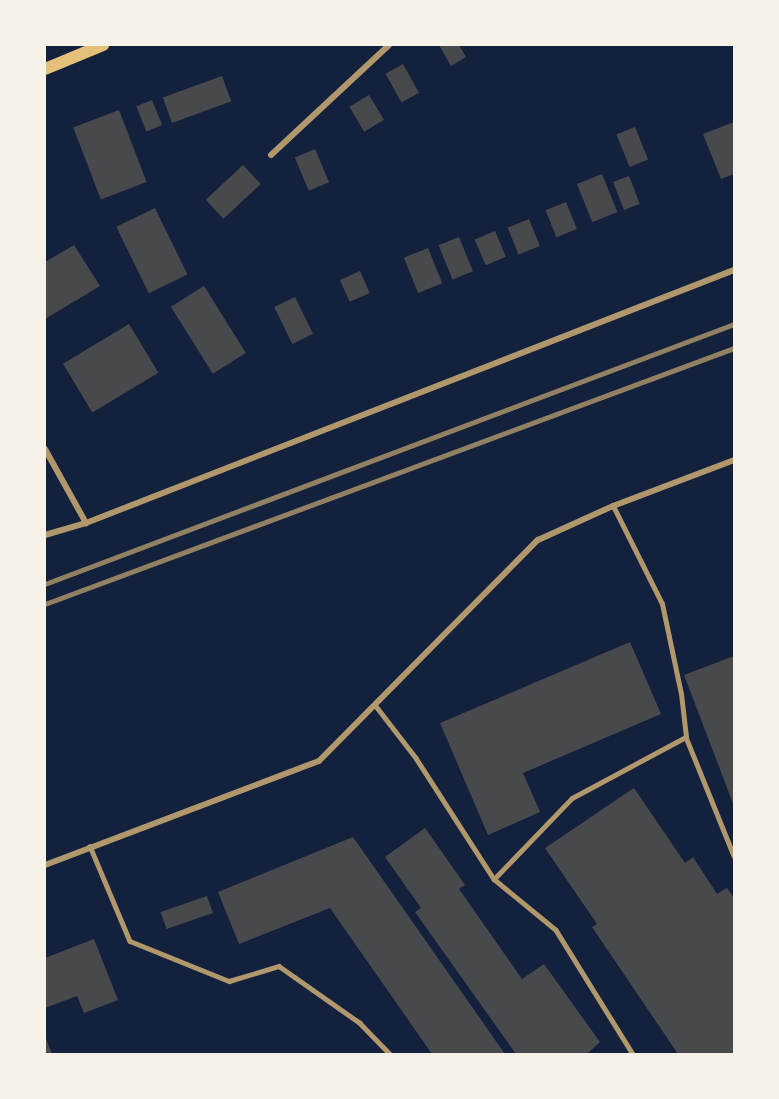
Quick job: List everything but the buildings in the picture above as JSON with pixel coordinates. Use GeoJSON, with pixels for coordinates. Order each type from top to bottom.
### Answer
{"type":"FeatureCollection","features":[{"type":"Feature","properties":{"kind":"main road"},"geometry":{"type":"LineString","coordinates":[[45,69],[103,45]]}},
{"type":"Feature","properties":{"kind":"street"},"geometry":{"type":"LineString","coordinates":[[271,155],[389,45]]}},
{"type":"Feature","properties":{"kind":"street"},"geometry":{"type":"LineString","coordinates":[[45,535],[86,523],[734,270]]}},
{"type":"Feature","properties":{"kind":"street"},"geometry":{"type":"LineString","coordinates":[[45,450],[86,523]]}},
{"type":"Feature","properties":{"kind":"street"},"geometry":{"type":"LineString","coordinates":[[45,865],[319,761],[538,540],[613,506],[734,460]]}},
{"type":"Feature","properties":{"kind":"lane"},"geometry":{"type":"LineString","coordinates":[[613,506],[662,604],[681,694],[686,738],[734,856]]}},
{"type":"Feature","properties":{"kind":"lane"},"geometry":{"type":"LineString","coordinates":[[376,706],[416,758],[494,879],[556,930],[633,1054]]}},
{"type":"Feature","properties":{"kind":"lane"},"geometry":{"type":"LineString","coordinates":[[494,879],[572,798],[686,738]]}},
{"type":"Feature","properties":{"kind":"lane"},"geometry":{"type":"LineString","coordinates":[[90,846],[130,941],[229,981],[279,966],[360,1023],[390,1054]]}},
{"type":"Feature","properties":{"kind":"railway"},"geometry":{"type":"LineString","coordinates":[[45,584],[734,324]]}},
{"type":"Feature","properties":{"kind":"railway"},"geometry":{"type":"LineString","coordinates":[[45,604],[734,348]]}}]}
